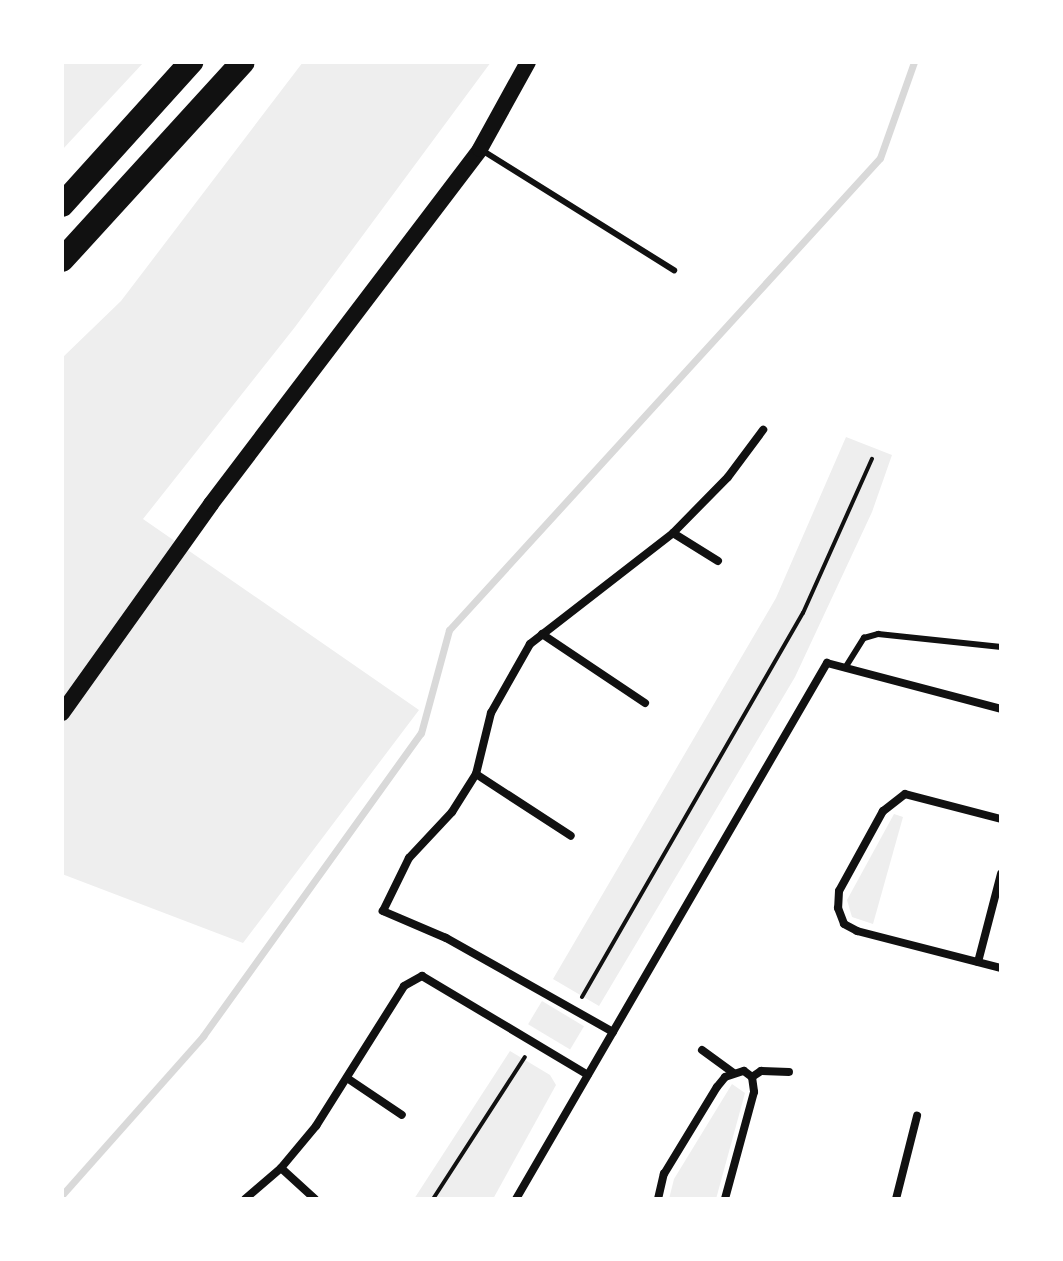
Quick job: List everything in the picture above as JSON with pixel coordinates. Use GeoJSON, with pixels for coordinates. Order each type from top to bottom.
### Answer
{"type":"FeatureCollection","features":[{"type":"Feature","properties":{"kind":"highway"},"geometry":{"type":"LineString","coordinates":[[62,205],[191,62]]}},
{"type":"Feature","properties":{"kind":"highway"},"geometry":{"type":"LineString","coordinates":[[62,260],[243,62]]}},
{"type":"Feature","properties":{"kind":"main road"},"geometry":{"type":"LineString","coordinates":[[62,713],[480,149],[528,62]]}},
{"type":"Feature","properties":{"kind":"street"},"geometry":{"type":"LineString","coordinates":[[613,1032],[446,938],[383,911],[409,858],[452,812],[476,774],[503,688],[542,634],[673,533],[728,477],[763,430]]}},
{"type":"Feature","properties":{"kind":"street"},"geometry":{"type":"LineString","coordinates":[[673,533],[718,561]]}},
{"type":"Feature","properties":{"kind":"street"},"geometry":{"type":"LineString","coordinates":[[542,634],[645,703]]}},
{"type":"Feature","properties":{"kind":"street"},"geometry":{"type":"LineString","coordinates":[[516,1199],[827,663],[1001,709]]}},
{"type":"Feature","properties":{"kind":"street"},"geometry":{"type":"LineString","coordinates":[[476,774],[571,836]]}},
{"type":"Feature","properties":{"kind":"street"},"geometry":{"type":"LineString","coordinates":[[1001,819],[905,794],[883,811],[839,891],[844,924],[857,931],[1001,968]]}},
{"type":"Feature","properties":{"kind":"street"},"geometry":{"type":"LineString","coordinates":[[978,962],[1001,874]]}},
{"type":"Feature","properties":{"kind":"street"},"geometry":{"type":"LineString","coordinates":[[245,1199],[281,1168],[347,1078],[404,986],[422,976],[588,1075]]}},
{"type":"Feature","properties":{"kind":"street"},"geometry":{"type":"LineString","coordinates":[[702,1050],[734,1073],[752,1077],[761,1071],[789,1072]]}},
{"type":"Feature","properties":{"kind":"street"},"geometry":{"type":"LineString","coordinates":[[658,1199],[664,1174],[717,1087],[734,1073]]}},
{"type":"Feature","properties":{"kind":"street"},"geometry":{"type":"LineString","coordinates":[[725,1199],[754,1092],[752,1077]]}},
{"type":"Feature","properties":{"kind":"street"},"geometry":{"type":"LineString","coordinates":[[347,1078],[402,1115]]}},
{"type":"Feature","properties":{"kind":"street"},"geometry":{"type":"LineString","coordinates":[[896,1199],[917,1116]]}},
{"type":"Feature","properties":{"kind":"street"},"geometry":{"type":"LineString","coordinates":[[281,1168],[315,1199]]}},
{"type":"Feature","properties":{"kind":"lane"},"geometry":{"type":"LineString","coordinates":[[480,149],[674,270]]}},
{"type":"Feature","properties":{"kind":"lane"},"geometry":{"type":"LineString","coordinates":[[845,668],[864,638],[878,634],[1001,647]]}},
{"type":"Feature","properties":{"kind":"path"},"geometry":{"type":"LineString","coordinates":[[581,999],[803,613],[872,459]]}},
{"type":"Feature","properties":{"kind":"path"},"geometry":{"type":"LineString","coordinates":[[433,1199],[525,1057]]}},
{"type":"Feature","properties":{"kind":"shaded area"},"geometry":{"type":"Polygon","coordinates":[[[62,62],[144,62],[62,150],[62,62]]]}},
{"type":"Feature","properties":{"kind":"shaded area"},"geometry":{"type":"Polygon","coordinates":[[[303,62],[491,62],[295,327],[143,519],[419,710],[243,943],[62,874],[62,358],[121,301],[303,62]]]}},
{"type":"Feature","properties":{"kind":"shaded area"},"geometry":{"type":"Polygon","coordinates":[[[846,437],[892,455],[872,512],[795,677],[599,1006],[553,979],[776,598],[846,437]]]}},
{"type":"Feature","properties":{"kind":"shaded area"},"geometry":{"type":"Polygon","coordinates":[[[894,814],[903,817],[873,924],[852,917],[847,900],[894,814]]]}},
{"type":"Feature","properties":{"kind":"shaded area"},"geometry":{"type":"Polygon","coordinates":[[[542,1001],[584,1026],[570,1049],[528,1024],[542,1001]]]}},
{"type":"Feature","properties":{"kind":"shaded area"},"geometry":{"type":"Polygon","coordinates":[[[510,1051],[550,1075],[556,1085],[493,1199],[414,1199],[510,1051]]]}},
{"type":"Feature","properties":{"kind":"shaded area"},"geometry":{"type":"Polygon","coordinates":[[[732,1084],[745,1093],[716,1199],[669,1199],[674,1179],[732,1084]]]}},
{"type":"Feature","properties":{"kind":"waterway"},"geometry":{"type":"LineString","coordinates":[[62,1195],[203,1036],[421,733],[449,630],[880,158],[914,62]]}}]}
